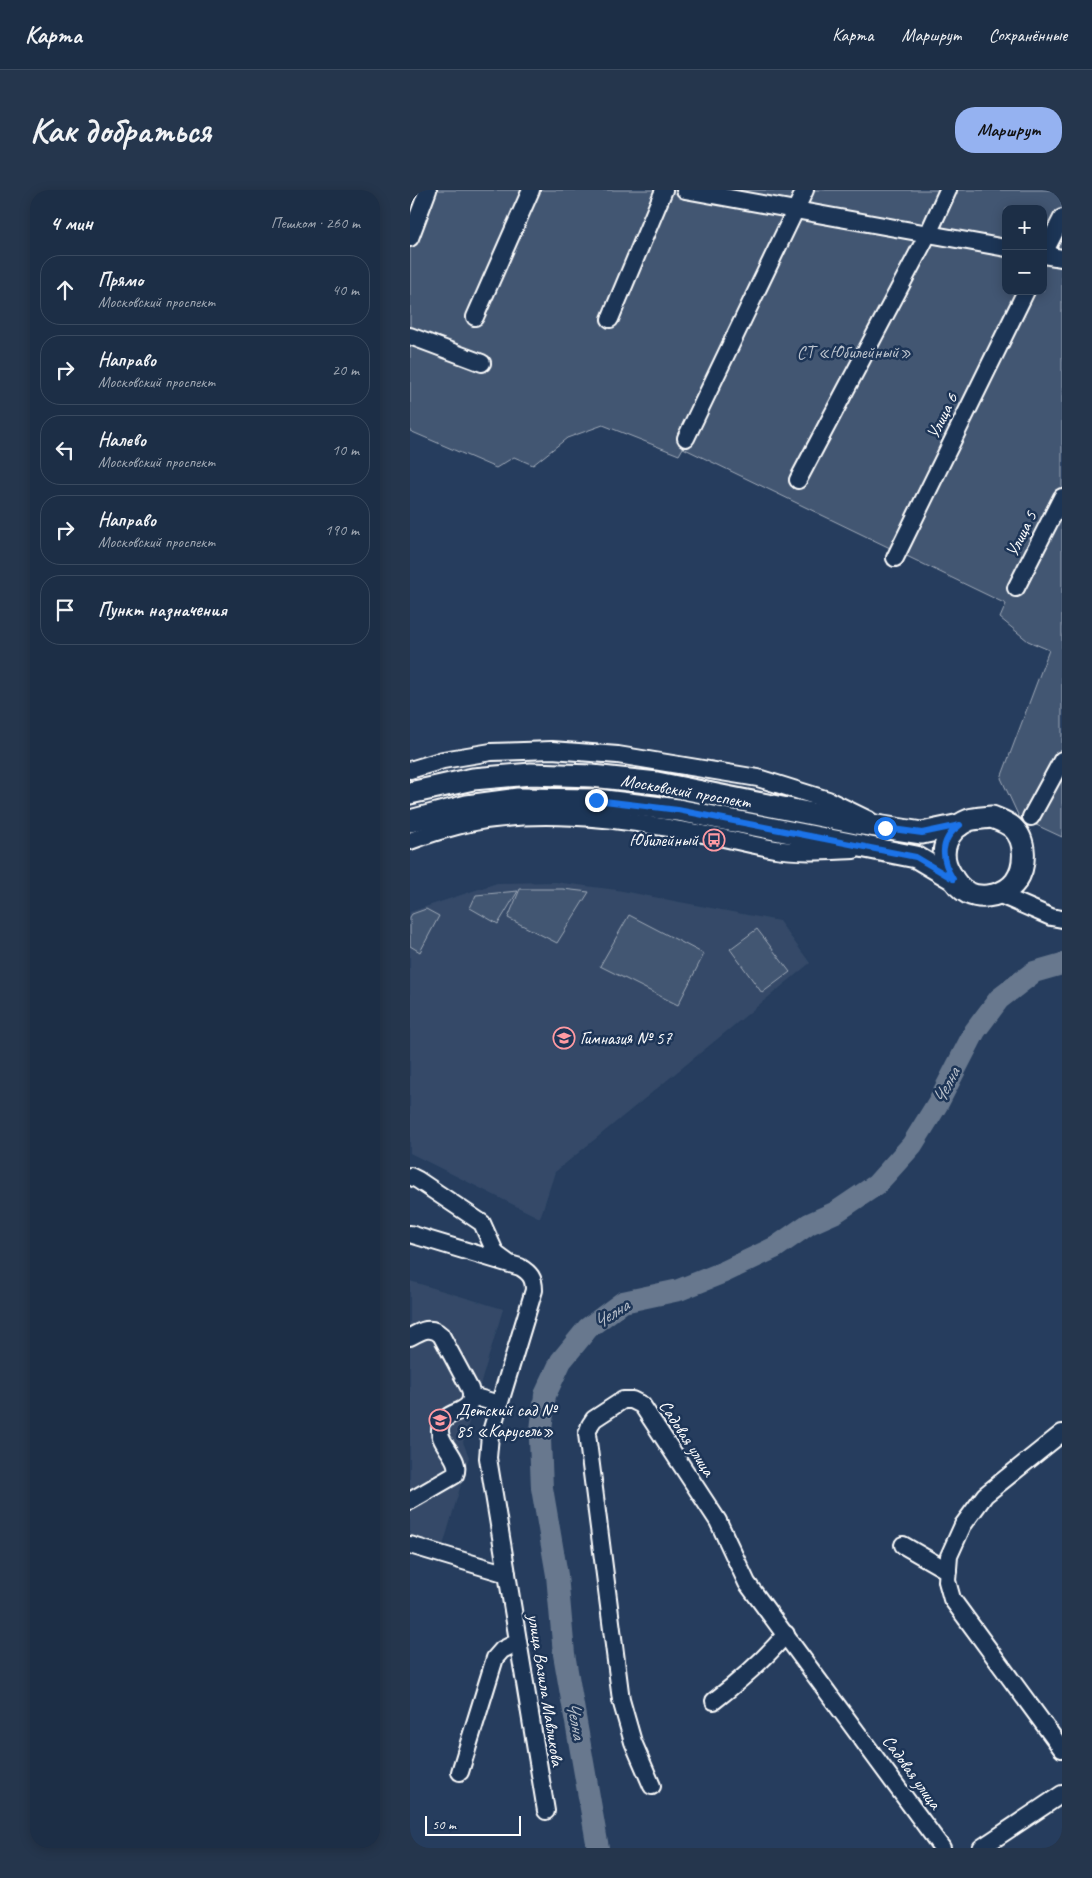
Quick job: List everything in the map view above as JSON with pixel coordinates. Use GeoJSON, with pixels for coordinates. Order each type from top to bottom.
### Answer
{"type":"FeatureCollection","features":[{"type":"Feature","properties":{"kind":"main road","name":"Московский проспект"},"geometry":{"type":"LineString","coordinates":[[410,794],[473,779],[531,774],[592,776],[657,783],[885,828],[922,833],[960,825],[969,820],[992,817],[1013,828],[1020,836],[1023,850],[1020,872],[1016,882],[998,894],[976,895],[966,892],[953,879],[916,857],[678,810],[596,800],[518,800],[466,806],[410,821]]}},
{"type":"Feature","properties":{"kind":"main road"},"geometry":{"type":"LineString","coordinates":[[953,879],[947,869],[944,853],[945,843],[952,831],[960,825]]}},
{"type":"Feature","properties":{"kind":"street"},"geometry":{"type":"LineString","coordinates":[[410,238],[428,190]]}},
{"type":"Feature","properties":{"kind":"street"},"geometry":{"type":"LineString","coordinates":[[475,317],[531,190]]}},
{"type":"Feature","properties":{"kind":"street"},"geometry":{"type":"LineString","coordinates":[[610,319],[664,190]]}},
{"type":"Feature","properties":{"kind":"street"},"geometry":{"type":"LineString","coordinates":[[685,190],[1002,247]]}},
{"type":"Feature","properties":{"kind":"street"},"geometry":{"type":"LineString","coordinates":[[686,438],[805,190]]}},
{"type":"Feature","properties":{"kind":"street"},"geometry":{"type":"LineString","coordinates":[[798,480],[928,234],[948,190]]}},
{"type":"Feature","properties":{"kind":"street"},"geometry":{"type":"LineString","coordinates":[[1062,218],[1043,255],[1062,258]]}},
{"type":"Feature","properties":{"kind":"street","name":"Улица 6"},"geometry":{"type":"LineString","coordinates":[[895,558],[1024,295]]}},
{"type":"Feature","properties":{"kind":"street"},"geometry":{"type":"LineString","coordinates":[[410,336],[482,363]]}},
{"type":"Feature","properties":{"kind":"street","name":"Улица 5"},"geometry":{"type":"LineString","coordinates":[[1016,588],[1062,497]]}},
{"type":"Feature","properties":{"kind":"street"},"geometry":{"type":"LineString","coordinates":[[410,770],[443,760],[491,752],[552,750],[618,755],[758,778],[828,800],[885,828]]}},
{"type":"Feature","properties":{"kind":"street"},"geometry":{"type":"LineString","coordinates":[[1031,817],[1062,760]]}},
{"type":"Feature","properties":{"kind":"street"},"geometry":{"type":"LineString","coordinates":[[410,841],[441,830],[493,819],[536,815],[591,817],[709,835],[775,849],[813,852],[879,849]]}},
{"type":"Feature","properties":{"kind":"street"},"geometry":{"type":"LineString","coordinates":[[998,894],[1062,920]]}},
{"type":"Feature","properties":{"kind":"street"},"geometry":{"type":"LineString","coordinates":[[410,1176],[482,1223],[496,1254],[511,1265]]}},
{"type":"Feature","properties":{"kind":"street"},"geometry":{"type":"LineString","coordinates":[[410,1234],[511,1265]]}},
{"type":"Feature","properties":{"kind":"street","name":"улица Вазила Мавликова"},"geometry":{"type":"LineString","coordinates":[[511,1265],[528,1272],[532,1277],[534,1290],[490,1435],[488,1458],[546,1811]]}},
{"type":"Feature","properties":{"kind":"street"},"geometry":{"type":"LineString","coordinates":[[410,1337],[429,1329],[441,1335],[470,1388],[472,1396],[465,1408],[445,1418],[440,1427],[442,1438],[457,1467],[455,1475],[410,1501]]}},
{"type":"Feature","properties":{"kind":"street"},"geometry":{"type":"LineString","coordinates":[[472,1396],[499,1404]]}},
{"type":"Feature","properties":{"kind":"street","name":"Садовая улица"},"geometry":{"type":"LineString","coordinates":[[652,1786],[633,1742],[621,1700],[587,1434],[594,1419],[623,1400],[632,1400],[642,1405],[718,1521],[747,1583],[942,1848]]}},
{"type":"Feature","properties":{"kind":"street"},"geometry":{"type":"LineString","coordinates":[[1062,1433],[985,1495],[964,1525],[949,1556],[947,1581],[952,1599],[1062,1749]]}},
{"type":"Feature","properties":{"kind":"street"},"geometry":{"type":"LineString","coordinates":[[410,1545],[507,1574]]}},
{"type":"Feature","properties":{"kind":"street"},"geometry":{"type":"LineString","coordinates":[[903,1545],[948,1571]]}},
{"type":"Feature","properties":{"kind":"street"},"geometry":{"type":"LineString","coordinates":[[714,1701],[746,1676],[771,1652],[786,1634]]}},
{"type":"Feature","properties":{"kind":"street"},"geometry":{"type":"LineString","coordinates":[[460,1772],[495,1658],[502,1650],[518,1642]]}},
{"type":"Feature","properties":{"kind":"street"},"geometry":{"type":"LineString","coordinates":[[981,1848],[1062,1794]]}},
{"type":"Feature","properties":{"kind":"shaded area","name":"Гимназия № 57"},"geometry":{"type":"Polygon","coordinates":[[[555,882],[617,890],[779,921],[810,963],[555,1172],[540,1218],[410,1153],[410,912],[497,883],[555,882]]]}},
{"type":"Feature","properties":{"kind":"shaded area","name":"Детский сад № 85 «Карусель»"},"geometry":{"type":"Polygon","coordinates":[[[410,1281],[503,1309],[463,1442],[469,1457],[443,1546],[410,1536],[410,1281]]]}},
{"type":"Feature","properties":{"kind":"green space","name":"СТ «Юбилейный»"},"geometry":{"type":"Polygon","coordinates":[[[410,190],[1062,190],[1062,837],[1019,817],[1001,778],[1049,650],[1028,641],[1000,618],[1006,604],[683,448],[679,455],[603,425],[567,438],[533,465],[514,457],[496,468],[410,431],[410,190]]]}},
{"type":"Feature","properties":{"kind":"green space"},"geometry":{"type":"Polygon","coordinates":[[[520,889],[563,889],[589,892],[557,943],[508,918],[520,889]]]}},
{"type":"Feature","properties":{"kind":"green space"},"geometry":{"type":"Polygon","coordinates":[[[518,891],[498,924],[470,908],[476,895],[518,891]]]}},
{"type":"Feature","properties":{"kind":"green space"},"geometry":{"type":"Polygon","coordinates":[[[426,909],[439,916],[420,952],[410,946],[410,917],[412,914],[426,909]]]}},
{"type":"Feature","properties":{"kind":"green space"},"geometry":{"type":"Polygon","coordinates":[[[629,915],[704,954],[678,1005],[600,966],[629,915]]]}},
{"type":"Feature","properties":{"kind":"green space"},"geometry":{"type":"Polygon","coordinates":[[[757,929],[790,972],[762,993],[730,949],[757,929]]]}},
{"type":"Feature","properties":{"kind":"waterway","name":"Челна"},"geometry":{"type":"LineString","coordinates":[[598,1848],[564,1654],[557,1575],[542,1488],[540,1439],[545,1395],[561,1361],[588,1328],[623,1302],[679,1290],[724,1272],[776,1247],[809,1224],[836,1212],[876,1185],[912,1145],[938,1103],[975,1031],[999,999],[1034,972],[1062,964]]}},
{"type":"Feature","properties":{"kind":"place","name":"Юбилейный"},"geometry":{"type":"Point","coordinates":[714,840]}},
{"type":"Feature","properties":{"kind":"place","name":"Гимназия № 57"},"geometry":{"type":"Point","coordinates":[564,1038]}},
{"type":"Feature","properties":{"kind":"place","name":"Детский сад № 85 «Карусель»"},"geometry":{"type":"Point","coordinates":[440,1420]}},
{"type":"Feature","properties":{"kind":"route"},"geometry":{"type":"LineString","coordinates":[[596,800],[678,810],[916,857],[953,879],[945,862],[945,843],[952,831],[960,825],[922,833],[885,828]]}}]}
